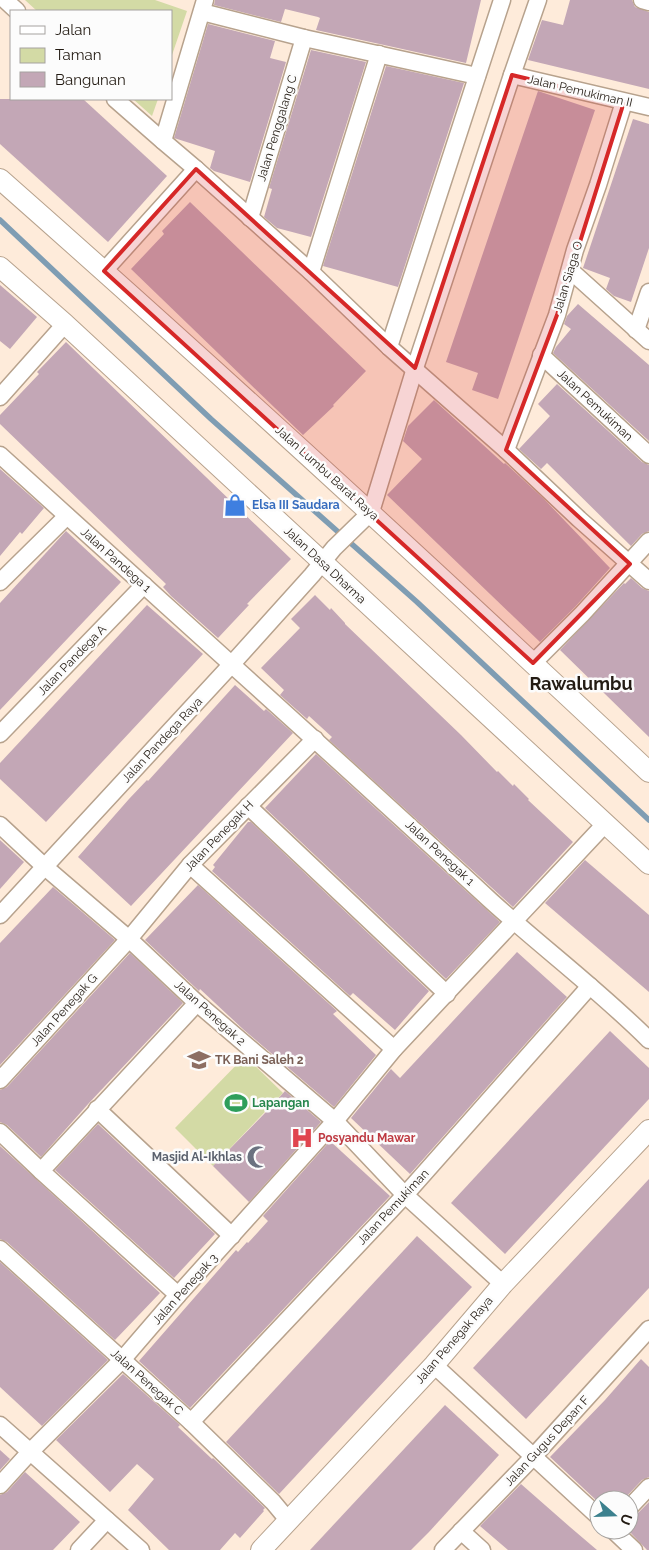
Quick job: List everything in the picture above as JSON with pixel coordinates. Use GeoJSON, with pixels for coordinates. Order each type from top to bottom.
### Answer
{"type":"FeatureCollection","features":[{"type":"Feature","properties":{"kind":"street"},"geometry":{"type":"LineString","coordinates":[[5,0],[16,10]]}},
{"type":"Feature","properties":{"kind":"street"},"geometry":{"type":"LineString","coordinates":[[389,347],[502,0]]}},
{"type":"Feature","properties":{"kind":"street"},"geometry":{"type":"LineString","coordinates":[[364,518],[538,0]]}},
{"type":"Feature","properties":{"kind":"street"},"geometry":{"type":"LineString","coordinates":[[642,0],[649,2]]}},
{"type":"Feature","properties":{"kind":"street"},"geometry":{"type":"LineString","coordinates":[[162,141],[203,6],[304,38],[477,76]]}},
{"type":"Feature","properties":{"kind":"street","name":"Jalan Penggalang C"},"geometry":{"type":"LineString","coordinates":[[250,218],[304,38]]}},
{"type":"Feature","properties":{"kind":"street"},"geometry":{"type":"LineString","coordinates":[[311,272],[379,54]]}},
{"type":"Feature","properties":{"kind":"street","name":"Jalan Pemukiman II"},"geometry":{"type":"LineString","coordinates":[[512,75],[649,107]]}},
{"type":"Feature","properties":{"kind":"street"},"geometry":{"type":"LineString","coordinates":[[116,100],[196,168],[311,272],[389,347],[415,368],[649,581]]}},
{"type":"Feature","properties":{"kind":"street","name":"Jalan Siaga O"},"geometry":{"type":"LineString","coordinates":[[506,450],[556,315],[575,250],[624,102]]}},
{"type":"Feature","properties":{"kind":"street"},"geometry":{"type":"LineString","coordinates":[[104,270],[196,168]]}},
{"type":"Feature","properties":{"kind":"street","name":"Jalan Lumbu Barat Raya"},"geometry":{"type":"LineString","coordinates":[[0,179],[104,270],[364,518],[532,663],[649,772]]}},
{"type":"Feature","properties":{"kind":"street","name":"Jalan Dasa Dharma"},"geometry":{"type":"LineString","coordinates":[[0,267],[329,556],[605,824],[649,864]]}},
{"type":"Feature","properties":{"kind":"street"},"geometry":{"type":"LineString","coordinates":[[570,270],[649,342]]}},
{"type":"Feature","properties":{"kind":"street"},"geometry":{"type":"LineString","coordinates":[[636,330],[649,292]]}},
{"type":"Feature","properties":{"kind":"street"},"geometry":{"type":"LineString","coordinates":[[0,397],[65,324]]}},
{"type":"Feature","properties":{"kind":"street","name":"Jalan Pemukiman"},"geometry":{"type":"LineString","coordinates":[[541,355],[649,454]]}},
{"type":"Feature","properties":{"kind":"street","name":"Jalan Pandega 1"},"geometry":{"type":"LineString","coordinates":[[0,455],[231,665]]}},
{"type":"Feature","properties":{"kind":"street"},"geometry":{"type":"LineString","coordinates":[[0,582],[67,516]]}},
{"type":"Feature","properties":{"kind":"street","name":"Jalan Pandega Raya"},"geometry":{"type":"LineString","coordinates":[[0,915],[364,518]]}},
{"type":"Feature","properties":{"kind":"street"},"geometry":{"type":"LineString","coordinates":[[532,663],[582,614],[649,542]]}},
{"type":"Feature","properties":{"kind":"street","name":"Jalan Pandega A"},"geometry":{"type":"LineString","coordinates":[[0,734],[144,585]]}},
{"type":"Feature","properties":{"kind":"street","name":"Jalan Penegak 1"},"geometry":{"type":"LineString","coordinates":[[231,665],[315,739],[514,922],[590,986],[649,1040]]}},
{"type":"Feature","properties":{"kind":"street","name":"Jalan Penegak H"},"geometry":{"type":"LineString","coordinates":[[129,939],[190,865],[315,739]]}},
{"type":"Feature","properties":{"kind":"street"},"geometry":{"type":"LineString","coordinates":[[248,806],[447,994]]}},
{"type":"Feature","properties":{"kind":"street","name":"Jalan Penegak 3"},"geometry":{"type":"LineString","coordinates":[[0,1485],[30,1452],[122,1360],[335,1121],[394,1050],[605,824]]}},
{"type":"Feature","properties":{"kind":"street","name":"Jalan Penegak 2"},"geometry":{"type":"LineString","coordinates":[[0,825],[45,867],[129,939],[197,1003],[335,1121],[405,1195],[503,1284]]}},
{"type":"Feature","properties":{"kind":"street"},"geometry":{"type":"LineString","coordinates":[[190,865],[394,1050]]}},
{"type":"Feature","properties":{"kind":"street","name":"Jalan Penegak G"},"geometry":{"type":"LineString","coordinates":[[0,1080],[129,939]]}},
{"type":"Feature","properties":{"kind":"street","name":"Jalan Pemukiman"},"geometry":{"type":"LineString","coordinates":[[191,1422],[405,1195],[590,986]]}},
{"type":"Feature","properties":{"kind":"street"},"geometry":{"type":"LineString","coordinates":[[41,1171],[197,1003]]}},
{"type":"Feature","properties":{"kind":"street"},"geometry":{"type":"LineString","coordinates":[[97,1109],[232,1236]]}},
{"type":"Feature","properties":{"kind":"street","name":"Jalan Penegak Raya"},"geometry":{"type":"LineString","coordinates":[[261,1550],[434,1365],[503,1284],[649,1130]]}},
{"type":"Feature","properties":{"kind":"street"},"geometry":{"type":"LineString","coordinates":[[0,1132],[178,1295]]}},
{"type":"Feature","properties":{"kind":"street","name":"Jalan Penegak C"},"geometry":{"type":"LineString","coordinates":[[0,1249],[191,1422],[273,1502],[288,1520]]}},
{"type":"Feature","properties":{"kind":"street","name":"Jalan Gugus Depan F"},"geometry":{"type":"LineString","coordinates":[[443,1550],[533,1457],[649,1329]]}},
{"type":"Feature","properties":{"kind":"street"},"geometry":{"type":"LineString","coordinates":[[434,1365],[589,1508]]}},
{"type":"Feature","properties":{"kind":"street"},"geometry":{"type":"LineString","coordinates":[[0,1425],[141,1550]]}},
{"type":"Feature","properties":{"kind":"street"},"geometry":{"type":"LineString","coordinates":[[639,1498],[649,1487]]}},
{"type":"Feature","properties":{"kind":"street"},"geometry":{"type":"LineString","coordinates":[[79,1550],[107,1520]]}},
{"type":"Feature","properties":{"kind":"street"},"geometry":{"type":"LineString","coordinates":[[461,1531],[482,1550]]}},
{"type":"Feature","properties":{"kind":"street"},"geometry":{"type":"LineString","coordinates":[[624,1540],[634,1550]]}},
{"type":"Feature","properties":{"kind":"highlighted area"},"geometry":{"type":"Polygon","coordinates":[[[512,75],[624,102],[557,315],[506,450],[630,564],[533,663],[104,271],[196,169],[415,368],[512,75]]]}},
{"type":"Feature","properties":{"kind":"green space"},"geometry":{"type":"Polygon","coordinates":[[[25,0],[155,0],[187,11],[172,55],[172,10],[36,10],[25,0]]]}},
{"type":"Feature","properties":{"kind":"green space"},"geometry":{"type":"Polygon","coordinates":[[[134,100],[158,100],[152,116],[134,100]]]}},
{"type":"Feature","properties":{"kind":"green space","name":"Lapangan"},"geometry":{"type":"Polygon","coordinates":[[[245,1056],[283,1093],[213,1166],[175,1128],[245,1056]]]}},
{"type":"Feature","properties":{"kind":"building"},"geometry":{"type":"Polygon","coordinates":[[[215,0],[481,0],[466,63],[316,30],[320,18],[318,17],[285,9],[281,22],[214,5],[215,0]]]}},
{"type":"Feature","properties":{"kind":"building"},"geometry":{"type":"Polygon","coordinates":[[[570,0],[632,0],[635,7],[649,12],[649,89],[528,60],[542,20],[563,25],[570,0]]]}},
{"type":"Feature","properties":{"kind":"building"},"geometry":{"type":"Polygon","coordinates":[[[208,24],[275,41],[270,58],[286,62],[250,182],[214,171],[210,168],[215,151],[174,138],[208,24]]]}},
{"type":"Feature","properties":{"kind":"building"},"geometry":{"type":"Polygon","coordinates":[[[311,50],[366,62],[311,237],[277,228],[264,217],[272,189],[269,188],[311,50]]]}},
{"type":"Feature","properties":{"kind":"building"},"geometry":{"type":"Polygon","coordinates":[[[386,66],[464,83],[398,287],[323,266],[386,66]]]}},
{"type":"Feature","properties":{"kind":"building"},"geometry":{"type":"Polygon","coordinates":[[[538,91],[595,110],[498,399],[472,390],[478,373],[446,362],[538,91]]]}},
{"type":"Feature","properties":{"kind":"building"},"geometry":{"type":"Polygon","coordinates":[[[0,99],[84,100],[167,176],[108,242],[0,144],[0,99]]]}},
{"type":"Feature","properties":{"kind":"building"},"geometry":{"type":"Polygon","coordinates":[[[633,119],[649,124],[649,248],[631,302],[614,296],[606,289],[610,278],[583,268],[633,119]]]}},
{"type":"Feature","properties":{"kind":"building"},"geometry":{"type":"Polygon","coordinates":[[[190,202],[366,371],[334,406],[303,435],[131,269],[164,234],[162,231],[190,202]]]}},
{"type":"Feature","properties":{"kind":"building"},"geometry":{"type":"Polygon","coordinates":[[[0,285],[37,317],[10,349],[0,341],[0,285]]]}},
{"type":"Feature","properties":{"kind":"building"},"geometry":{"type":"Polygon","coordinates":[[[578,304],[649,365],[649,441],[553,353],[571,329],[564,324],[567,316],[578,304]]]}},
{"type":"Feature","properties":{"kind":"building"},"geometry":{"type":"Polygon","coordinates":[[[66,342],[291,559],[247,604],[249,605],[218,638],[171,596],[163,587],[166,584],[0,424],[0,415],[66,342]]]}},
{"type":"Feature","properties":{"kind":"building"},"geometry":{"type":"Polygon","coordinates":[[[557,384],[642,462],[649,465],[649,531],[642,534],[631,546],[547,463],[541,469],[519,449],[550,416],[538,404],[557,384]]]}},
{"type":"Feature","properties":{"kind":"building"},"geometry":{"type":"Polygon","coordinates":[[[434,400],[544,499],[610,568],[540,642],[387,495],[422,459],[403,441],[408,426],[434,400]]]}},
{"type":"Feature","properties":{"kind":"building"},"geometry":{"type":"Polygon","coordinates":[[[0,469],[44,508],[0,556],[0,469]]]}},
{"type":"Feature","properties":{"kind":"building"},"geometry":{"type":"Polygon","coordinates":[[[66,531],[121,582],[0,710],[0,603],[66,531]]]}},
{"type":"Feature","properties":{"kind":"building"},"geometry":{"type":"Polygon","coordinates":[[[631,578],[642,588],[649,591],[649,737],[560,650],[631,578]]]}},
{"type":"Feature","properties":{"kind":"building"},"geometry":{"type":"Polygon","coordinates":[[[315,595],[330,610],[331,608],[345,624],[497,772],[513,786],[514,784],[528,800],[573,842],[513,907],[329,740],[332,737],[309,716],[307,719],[280,695],[284,690],[261,668],[300,628],[291,619],[315,595]]]}},
{"type":"Feature","properties":{"kind":"building"},"geometry":{"type":"Polygon","coordinates":[[[147,605],[203,654],[46,822],[0,779],[0,763],[147,605]]]}},
{"type":"Feature","properties":{"kind":"building"},"geometry":{"type":"Polygon","coordinates":[[[235,685],[264,711],[266,709],[293,733],[131,906],[78,857],[235,685]]]}},
{"type":"Feature","properties":{"kind":"building"},"geometry":{"type":"Polygon","coordinates":[[[316,754],[500,922],[446,979],[265,808],[316,754]]]}},
{"type":"Feature","properties":{"kind":"building"},"geometry":{"type":"Polygon","coordinates":[[[248,822],[251,822],[429,991],[395,1030],[353,993],[350,996],[212,871],[215,867],[213,865],[248,822]]]}},
{"type":"Feature","properties":{"kind":"building"},"geometry":{"type":"Polygon","coordinates":[[[0,840],[24,862],[0,889],[0,840]]]}},
{"type":"Feature","properties":{"kind":"building"},"geometry":{"type":"Polygon","coordinates":[[[585,860],[649,915],[649,992],[545,903],[585,860]]]}},
{"type":"Feature","properties":{"kind":"building"},"geometry":{"type":"Polygon","coordinates":[[[198,885],[337,1011],[333,1014],[376,1055],[334,1107],[244,1030],[200,989],[199,991],[145,940],[198,885]]]}},
{"type":"Feature","properties":{"kind":"building"},"geometry":{"type":"Polygon","coordinates":[[[53,887],[115,940],[0,1065],[0,943],[53,887]]]}},
{"type":"Feature","properties":{"kind":"building"},"geometry":{"type":"Polygon","coordinates":[[[517,952],[567,997],[410,1174],[351,1118],[391,1069],[400,1078],[517,952]]]}},
{"type":"Feature","properties":{"kind":"building"},"geometry":{"type":"Polygon","coordinates":[[[130,953],[183,1003],[41,1157],[7,1125],[0,1122],[0,1090],[7,1087],[130,953]]]}},
{"type":"Feature","properties":{"kind":"building"},"geometry":{"type":"Polygon","coordinates":[[[610,1031],[649,1068],[649,1099],[505,1254],[451,1203],[610,1031]]]}},
{"type":"Feature","properties":{"kind":"building","name":"Masjid Al-Ikhlas"},"geometry":{"type":"Polygon","coordinates":[[[285,1091],[321,1122],[249,1202],[213,1166],[285,1091]]]}},
{"type":"Feature","properties":{"kind":"building"},"geometry":{"type":"Polygon","coordinates":[[[98,1124],[215,1234],[174,1278],[55,1170],[98,1124]]]}},
{"type":"Feature","properties":{"kind":"building"},"geometry":{"type":"Polygon","coordinates":[[[330,1141],[390,1196],[190,1408],[139,1361],[236,1250],[238,1252],[248,1243],[268,1221],[263,1216],[330,1141]]]}},
{"type":"Feature","properties":{"kind":"building"},"geometry":{"type":"Polygon","coordinates":[[[0,1146],[160,1293],[115,1340],[7,1242],[0,1239],[0,1146]]]}},
{"type":"Feature","properties":{"kind":"building"},"geometry":{"type":"Polygon","coordinates":[[[649,1179],[649,1288],[526,1419],[473,1368],[649,1179]]]}},
{"type":"Feature","properties":{"kind":"building"},"geometry":{"type":"Polygon","coordinates":[[[417,1236],[472,1287],[279,1494],[226,1442],[417,1236]]]}},
{"type":"Feature","properties":{"kind":"building"},"geometry":{"type":"Polygon","coordinates":[[[0,1262],[108,1360],[42,1426],[0,1387],[0,1262]]]}},
{"type":"Feature","properties":{"kind":"building"},"geometry":{"type":"Polygon","coordinates":[[[641,1359],[649,1367],[649,1477],[642,1480],[632,1490],[589,1490],[589,1493],[550,1457],[605,1400],[641,1359]]]}},
{"type":"Feature","properties":{"kind":"building"},"geometry":{"type":"Polygon","coordinates":[[[123,1374],[180,1425],[178,1427],[265,1508],[240,1538],[235,1533],[220,1550],[169,1550],[128,1510],[154,1479],[137,1464],[110,1492],[56,1440],[123,1374]]]}},
{"type":"Feature","properties":{"kind":"building"},"geometry":{"type":"Polygon","coordinates":[[[445,1405],[499,1455],[429,1532],[411,1550],[310,1550],[445,1405]]]}},
{"type":"Feature","properties":{"kind":"building"},"geometry":{"type":"Polygon","coordinates":[[[0,1450],[10,1459],[0,1470],[0,1450]]]}},
{"type":"Feature","properties":{"kind":"building"},"geometry":{"type":"Polygon","coordinates":[[[25,1472],[80,1522],[53,1550],[0,1550],[0,1495],[7,1492],[25,1472]]]}},
{"type":"Feature","properties":{"kind":"building"},"geometry":{"type":"Polygon","coordinates":[[[521,1484],[597,1550],[508,1550],[480,1526],[521,1484]]]}},
{"type":"Feature","properties":{"kind":"building"},"geometry":{"type":"Polygon","coordinates":[[[649,1502],[649,1550],[638,1540],[639,1512],[649,1502]]]}},
{"type":"Feature","properties":{"kind":"waterway"},"geometry":{"type":"LineString","coordinates":[[0,220],[211,419],[417,602],[649,820]]}},
{"type":"Feature","properties":{"kind":"place","name":"Elsa III Saudara"},"geometry":{"type":"Point","coordinates":[235,505]}},
{"type":"Feature","properties":{"kind":"place","name":"TK Bani Saleh 2"},"geometry":{"type":"Point","coordinates":[199,1060]}},
{"type":"Feature","properties":{"kind":"place","name":"Lapangan"},"geometry":{"type":"Point","coordinates":[236,1103]}},
{"type":"Feature","properties":{"kind":"place","name":"Posyandu Mawar"},"geometry":{"type":"Point","coordinates":[302,1138]}},
{"type":"Feature","properties":{"kind":"place","name":"Masjid Al-Ikhlas"},"geometry":{"type":"Point","coordinates":[258,1157]}},
{"type":"Feature","properties":{"kind":"district","name":"Rawalumbu"},"geometry":{"type":"Point","coordinates":[581,684]}}]}
